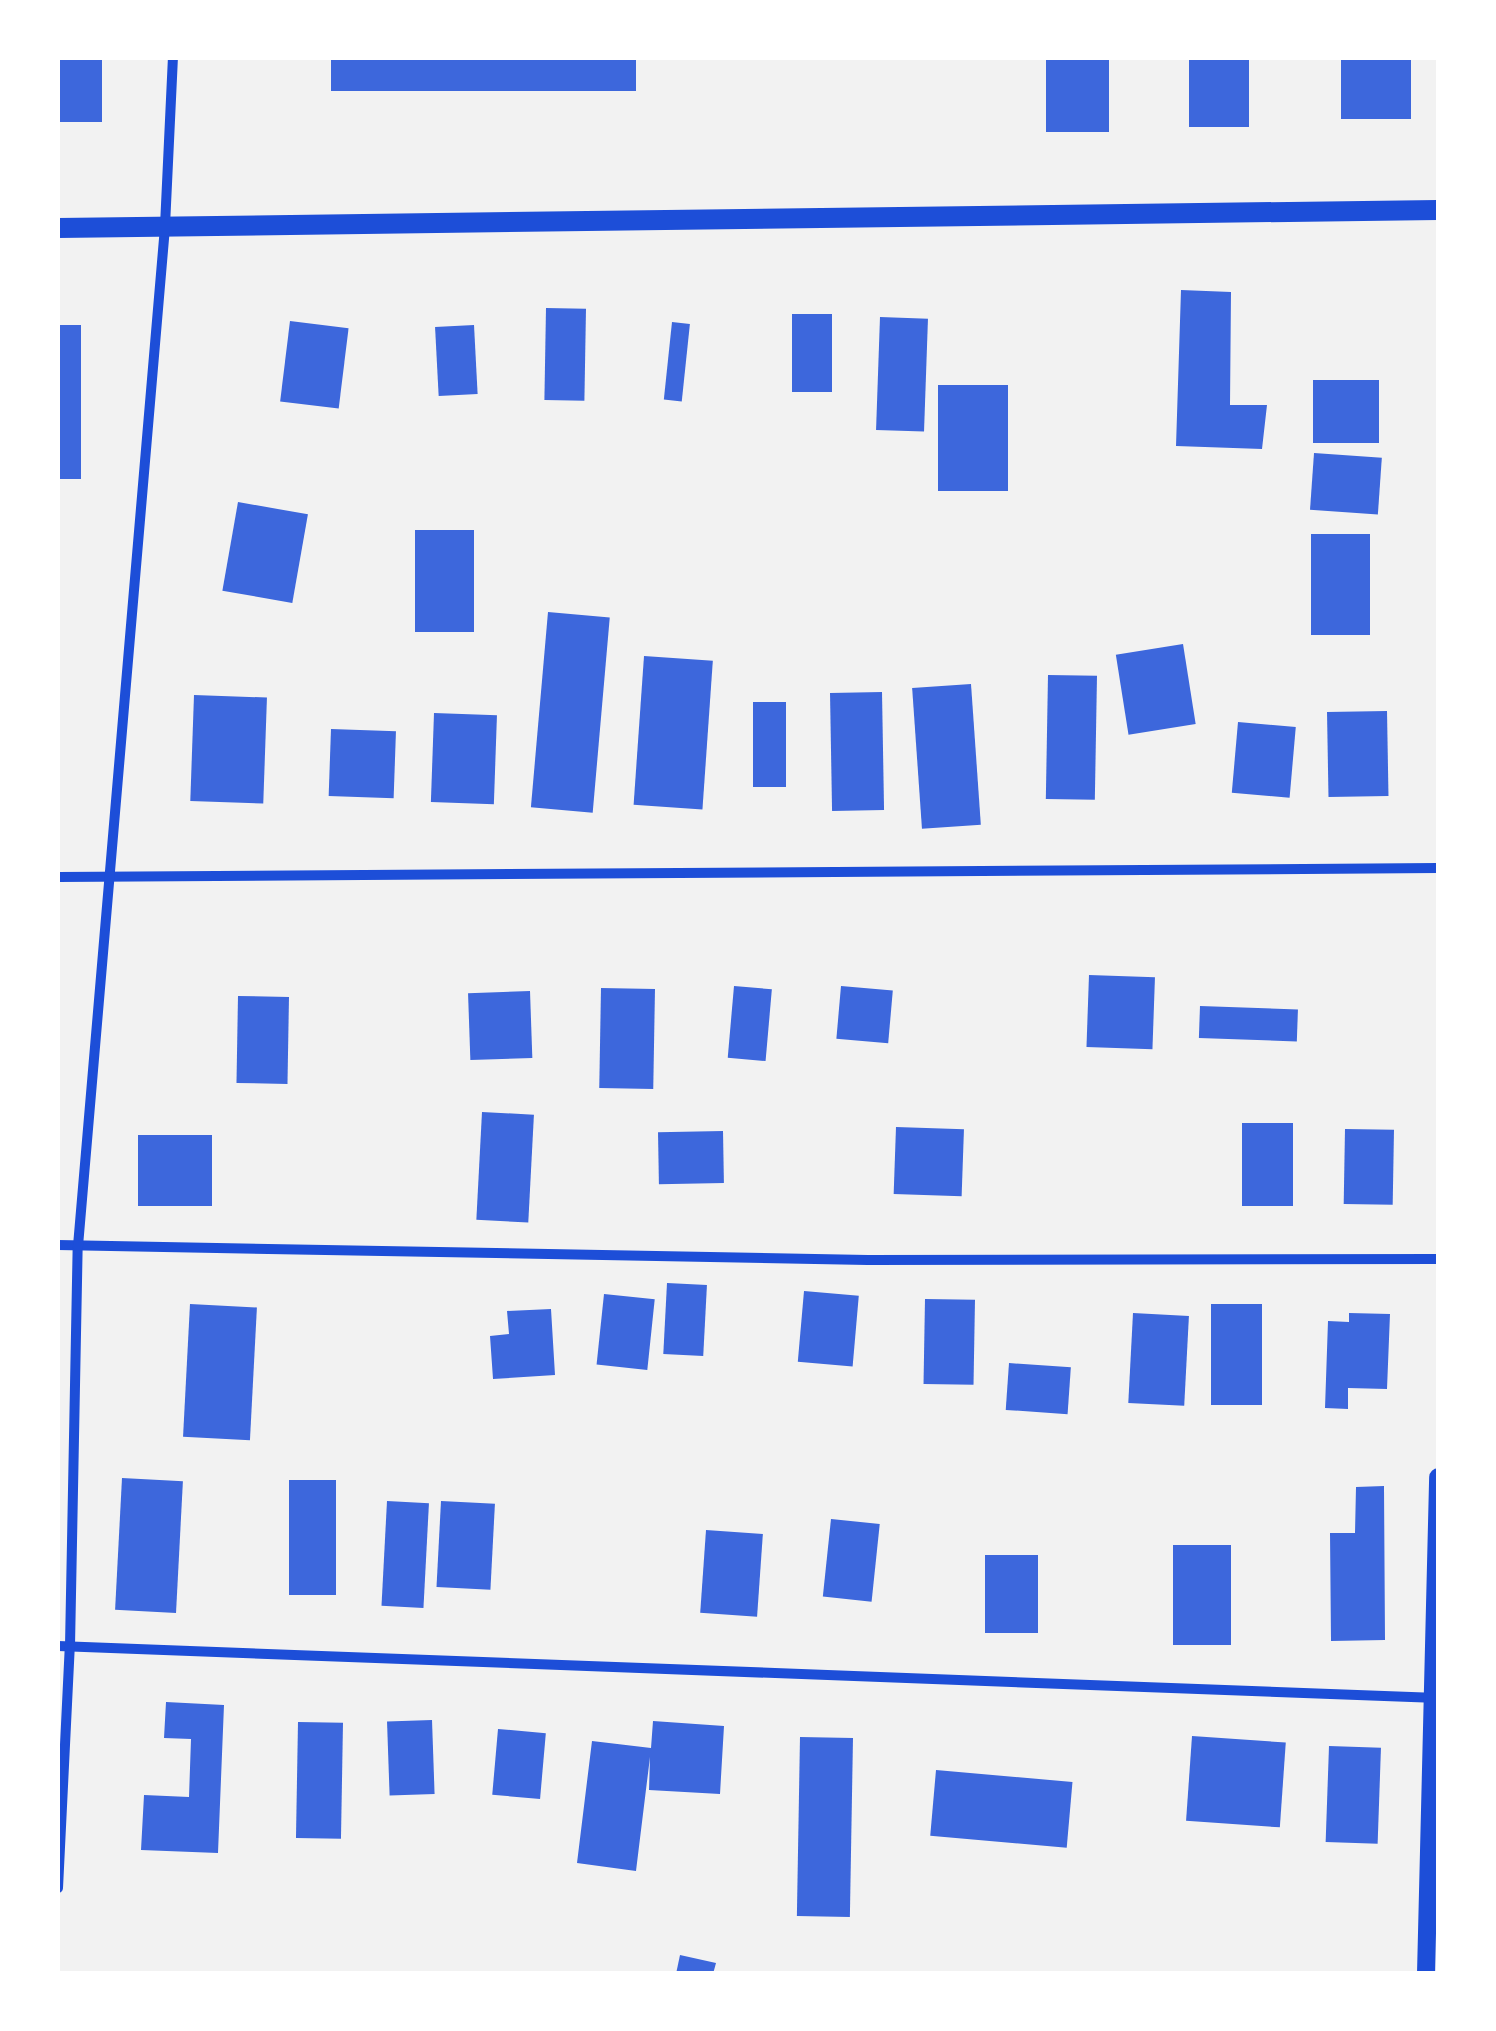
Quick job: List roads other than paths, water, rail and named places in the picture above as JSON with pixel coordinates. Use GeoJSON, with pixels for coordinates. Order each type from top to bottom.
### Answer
{"type":"FeatureCollection","features":[{"type":"Feature","properties":{"kind":"main road"},"geometry":{"type":"LineString","coordinates":[[58,228],[1438,210]]}},
{"type":"Feature","properties":{"kind":"street"},"geometry":{"type":"LineString","coordinates":[[58,1888],[70,1646],[78,1246],[165,226],[173,58]]}},
{"type":"Feature","properties":{"kind":"street"},"geometry":{"type":"LineString","coordinates":[[58,877],[1438,868]]}},
{"type":"Feature","properties":{"kind":"street"},"geometry":{"type":"LineString","coordinates":[[58,1246],[868,1260],[1438,1259]]}},
{"type":"Feature","properties":{"kind":"street"},"geometry":{"type":"LineString","coordinates":[[1426,1974],[1438,1477]]}},
{"type":"Feature","properties":{"kind":"street"},"geometry":{"type":"LineString","coordinates":[[58,1646],[1435,1698]]}}]}
